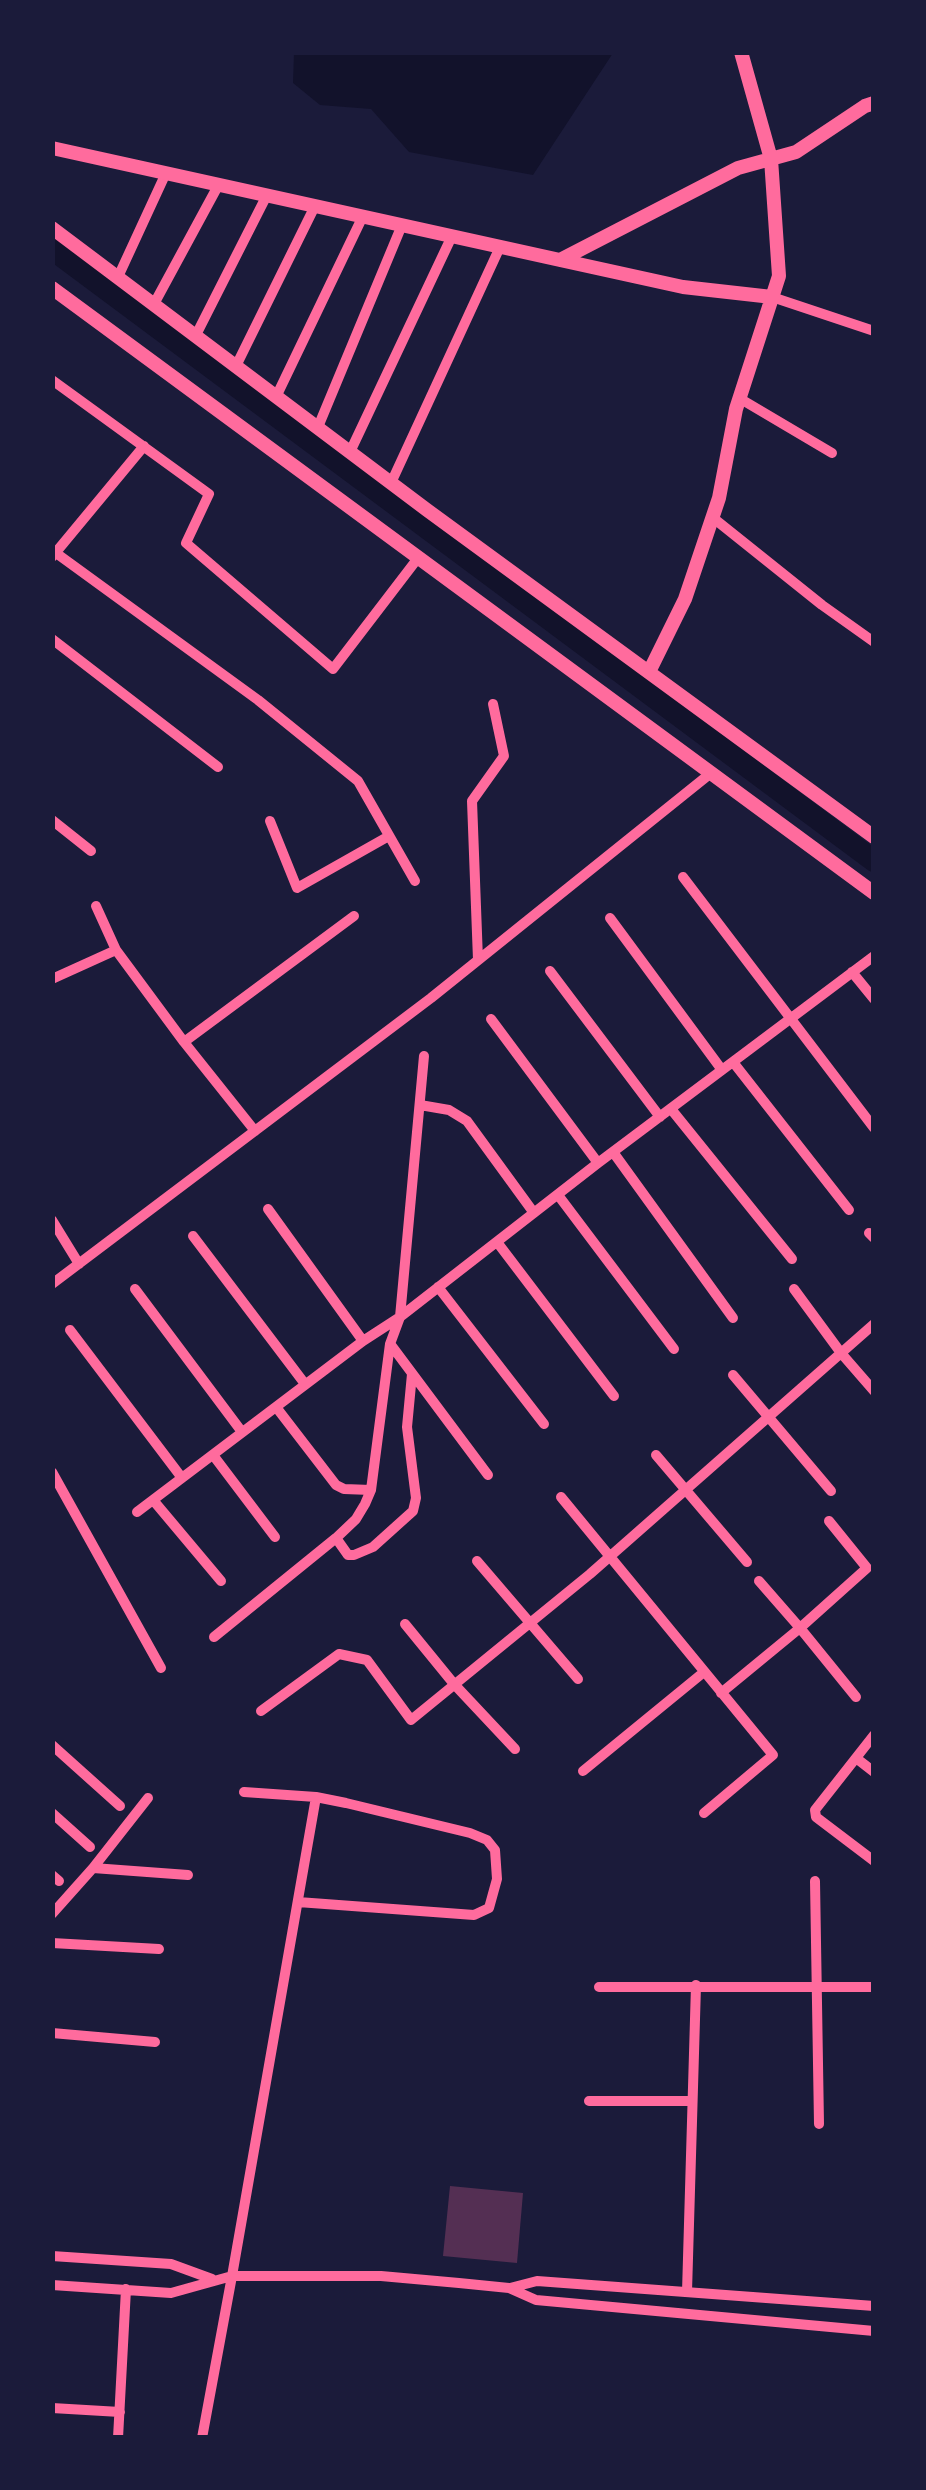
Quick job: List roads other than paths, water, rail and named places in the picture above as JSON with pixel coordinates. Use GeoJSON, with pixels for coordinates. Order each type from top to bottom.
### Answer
{"type":"FeatureCollection","features":[{"type":"Feature","properties":{"kind":"street"},"geometry":{"type":"LineString","coordinates":[[649,672],[685,599],[719,498],[739,398],[780,276],[771,159],[741,52]]}},
{"type":"Feature","properties":{"kind":"street"},"geometry":{"type":"LineString","coordinates":[[560,260],[738,168],[796,152],[874,103]]}},
{"type":"Feature","properties":{"kind":"street"},"geometry":{"type":"LineString","coordinates":[[52,148],[682,287],[772,297],[874,331]]}},
{"type":"Feature","properties":{"kind":"street"},"geometry":{"type":"LineString","coordinates":[[118,277],[166,173]]}},
{"type":"Feature","properties":{"kind":"street"},"geometry":{"type":"LineString","coordinates":[[154,304],[219,184]]}},
{"type":"Feature","properties":{"kind":"street"},"geometry":{"type":"LineString","coordinates":[[196,336],[266,195]]}},
{"type":"Feature","properties":{"kind":"street"},"geometry":{"type":"LineString","coordinates":[[236,366],[315,206]]}},
{"type":"Feature","properties":{"kind":"street"},"geometry":{"type":"LineString","coordinates":[[276,396],[362,216]]}},
{"type":"Feature","properties":{"kind":"street"},"geometry":{"type":"LineString","coordinates":[[318,427],[402,225]]}},
{"type":"Feature","properties":{"kind":"street"},"geometry":{"type":"LineString","coordinates":[[52,228],[391,483],[874,837]]}},
{"type":"Feature","properties":{"kind":"street"},"geometry":{"type":"LineString","coordinates":[[350,452],[452,236]]}},
{"type":"Feature","properties":{"kind":"street"},"geometry":{"type":"LineString","coordinates":[[391,483],[500,246]]}},
{"type":"Feature","properties":{"kind":"street"},"geometry":{"type":"LineString","coordinates":[[52,288],[874,893]]}},
{"type":"Feature","properties":{"kind":"street"},"geometry":{"type":"LineString","coordinates":[[52,380],[210,494],[186,543],[333,668],[418,558]]}},
{"type":"Feature","properties":{"kind":"street"},"geometry":{"type":"LineString","coordinates":[[739,398],[832,453]]}},
{"type":"Feature","properties":{"kind":"street"},"geometry":{"type":"LineString","coordinates":[[144,446],[54,555],[258,700],[358,781],[415,881]]}},
{"type":"Feature","properties":{"kind":"street"},"geometry":{"type":"LineString","coordinates":[[712,516],[874,642]]}},
{"type":"Feature","properties":{"kind":"street"},"geometry":{"type":"LineString","coordinates":[[52,640],[218,766]]}},
{"type":"Feature","properties":{"kind":"street"},"geometry":{"type":"LineString","coordinates":[[478,960],[472,801],[504,756],[493,704]]}},
{"type":"Feature","properties":{"kind":"street"},"geometry":{"type":"LineString","coordinates":[[52,1284],[478,960],[710,773]]}},
{"type":"Feature","properties":{"kind":"street"},"geometry":{"type":"LineString","coordinates":[[52,820],[91,850]]}},
{"type":"Feature","properties":{"kind":"street"},"geometry":{"type":"LineString","coordinates":[[270,821],[297,888],[389,836]]}},
{"type":"Feature","properties":{"kind":"street"},"geometry":{"type":"LineString","coordinates":[[684,878],[874,1128]]}},
{"type":"Feature","properties":{"kind":"street"},"geometry":{"type":"LineString","coordinates":[[96,906],[116,950],[254,1131]]}},
{"type":"Feature","properties":{"kind":"street"},"geometry":{"type":"LineString","coordinates":[[184,1042],[354,916]]}},
{"type":"Feature","properties":{"kind":"street"},"geometry":{"type":"LineString","coordinates":[[610,918],[722,1070]]}},
{"type":"Feature","properties":{"kind":"street"},"geometry":{"type":"LineString","coordinates":[[52,980],[116,950]]}},
{"type":"Feature","properties":{"kind":"street"},"geometry":{"type":"LineString","coordinates":[[137,1512],[874,956]]}},
{"type":"Feature","properties":{"kind":"street"},"geometry":{"type":"LineString","coordinates":[[550,971],[660,1117]]}},
{"type":"Feature","properties":{"kind":"street"},"geometry":{"type":"LineString","coordinates":[[852,972],[874,999]]}},
{"type":"Feature","properties":{"kind":"street"},"geometry":{"type":"LineString","coordinates":[[491,1019],[598,1164]]}},
{"type":"Feature","properties":{"kind":"street"},"geometry":{"type":"LineString","coordinates":[[214,1637],[336,1538],[356,1519],[371,1490],[390,1344],[400,1316],[424,1056]]}},
{"type":"Feature","properties":{"kind":"street"},"geometry":{"type":"LineString","coordinates":[[733,1062],[849,1210]]}},
{"type":"Feature","properties":{"kind":"street"},"geometry":{"type":"LineString","coordinates":[[420,1105],[449,1110],[467,1122],[534,1213]]}},
{"type":"Feature","properties":{"kind":"street"},"geometry":{"type":"LineString","coordinates":[[671,1109],[792,1259]]}},
{"type":"Feature","properties":{"kind":"street"},"geometry":{"type":"LineString","coordinates":[[614,1152],[733,1318]]}},
{"type":"Feature","properties":{"kind":"street"},"geometry":{"type":"LineString","coordinates":[[558,1194],[674,1349]]}},
{"type":"Feature","properties":{"kind":"street"},"geometry":{"type":"LineString","coordinates":[[268,1208],[363,1341]]}},
{"type":"Feature","properties":{"kind":"street"},"geometry":{"type":"LineString","coordinates":[[52,1220],[78,1264]]}},
{"type":"Feature","properties":{"kind":"street"},"geometry":{"type":"LineString","coordinates":[[193,1236],[305,1384]]}},
{"type":"Feature","properties":{"kind":"street"},"geometry":{"type":"LineString","coordinates":[[497,1242],[614,1396]]}},
{"type":"Feature","properties":{"kind":"street"},"geometry":{"type":"LineString","coordinates":[[438,1287],[544,1424]]}},
{"type":"Feature","properties":{"kind":"street"},"geometry":{"type":"LineString","coordinates":[[136,1289],[242,1432]]}},
{"type":"Feature","properties":{"kind":"street"},"geometry":{"type":"LineString","coordinates":[[794,1290],[874,1390]]}},
{"type":"Feature","properties":{"kind":"street"},"geometry":{"type":"LineString","coordinates":[[261,1711],[339,1654],[367,1660],[410,1720],[609,1556],[874,1324]]}},
{"type":"Feature","properties":{"kind":"street"},"geometry":{"type":"LineString","coordinates":[[70,1330],[182,1478]]}},
{"type":"Feature","properties":{"kind":"street"},"geometry":{"type":"LineString","coordinates":[[390,1344],[488,1475]]}},
{"type":"Feature","properties":{"kind":"street"},"geometry":{"type":"LineString","coordinates":[[336,1538],[348,1554],[354,1555],[373,1547],[413,1511],[416,1498],[407,1426],[412,1374]]}},
{"type":"Feature","properties":{"kind":"street"},"geometry":{"type":"LineString","coordinates":[[733,1375],[831,1491]]}},
{"type":"Feature","properties":{"kind":"street"},"geometry":{"type":"LineString","coordinates":[[276,1407],[336,1485],[371,1490]]}},
{"type":"Feature","properties":{"kind":"street"},"geometry":{"type":"LineString","coordinates":[[213,1455],[275,1537]]}},
{"type":"Feature","properties":{"kind":"street"},"geometry":{"type":"LineString","coordinates":[[656,1455],[746,1562]]}},
{"type":"Feature","properties":{"kind":"street"},"geometry":{"type":"LineString","coordinates":[[52,1472],[56,1489],[161,1668]]}},
{"type":"Feature","properties":{"kind":"street"},"geometry":{"type":"LineString","coordinates":[[561,1497],[773,1755],[704,1812]]}},
{"type":"Feature","properties":{"kind":"street"},"geometry":{"type":"LineString","coordinates":[[154,1500],[221,1581]]}},
{"type":"Feature","properties":{"kind":"street"},"geometry":{"type":"LineString","coordinates":[[721,1693],[870,1571],[829,1521]]}},
{"type":"Feature","properties":{"kind":"street"},"geometry":{"type":"LineString","coordinates":[[477,1561],[578,1679]]}},
{"type":"Feature","properties":{"kind":"street"},"geometry":{"type":"LineString","coordinates":[[759,1580],[856,1697]]}},
{"type":"Feature","properties":{"kind":"street"},"geometry":{"type":"LineString","coordinates":[[405,1624],[515,1749]]}},
{"type":"Feature","properties":{"kind":"street"},"geometry":{"type":"LineString","coordinates":[[582,1771],[704,1672]]}},
{"type":"Feature","properties":{"kind":"street"},"geometry":{"type":"LineString","coordinates":[[874,1735],[814,1810],[816,1816],[874,1861]]}},
{"type":"Feature","properties":{"kind":"street"},"geometry":{"type":"LineString","coordinates":[[52,1745],[120,1806]]}},
{"type":"Feature","properties":{"kind":"street"},"geometry":{"type":"LineString","coordinates":[[856,1758],[874,1772]]}},
{"type":"Feature","properties":{"kind":"street"},"geometry":{"type":"LineString","coordinates":[[244,1792],[316,1797],[470,1833],[487,1840],[495,1850],[496,1879],[489,1908],[474,1915],[298,1902]]}},
{"type":"Feature","properties":{"kind":"street"},"geometry":{"type":"LineString","coordinates":[[202,2438],[316,1797]]}},
{"type":"Feature","properties":{"kind":"street"},"geometry":{"type":"LineString","coordinates":[[52,1914],[148,1798]]}},
{"type":"Feature","properties":{"kind":"street"},"geometry":{"type":"LineString","coordinates":[[52,1813],[90,1848]]}},
{"type":"Feature","properties":{"kind":"street"},"geometry":{"type":"LineString","coordinates":[[93,1868],[188,1875]]}},
{"type":"Feature","properties":{"kind":"street"},"geometry":{"type":"LineString","coordinates":[[816,1880],[819,2124]]}},
{"type":"Feature","properties":{"kind":"street"},"geometry":{"type":"LineString","coordinates":[[52,1944],[159,1950]]}},
{"type":"Feature","properties":{"kind":"street"},"geometry":{"type":"LineString","coordinates":[[687,2292],[696,1985]]}},
{"type":"Feature","properties":{"kind":"street"},"geometry":{"type":"LineString","coordinates":[[599,1987],[874,1986]]}},
{"type":"Feature","properties":{"kind":"street"},"geometry":{"type":"LineString","coordinates":[[52,2034],[156,2042]]}},
{"type":"Feature","properties":{"kind":"street"},"geometry":{"type":"LineString","coordinates":[[589,2101],[692,2100]]}},
{"type":"Feature","properties":{"kind":"street"},"geometry":{"type":"LineString","coordinates":[[52,2256],[171,2264],[213,2280]]}},
{"type":"Feature","properties":{"kind":"street"},"geometry":{"type":"LineString","coordinates":[[52,2285],[171,2293],[232,2276],[380,2276],[509,2288],[536,2300],[874,2331]]}},
{"type":"Feature","properties":{"kind":"street"},"geometry":{"type":"LineString","coordinates":[[509,2288],[537,2281],[874,2306]]}},
{"type":"Feature","properties":{"kind":"street"},"geometry":{"type":"LineString","coordinates":[[118,2438],[126,2289]]}},
{"type":"Feature","properties":{"kind":"street"},"geometry":{"type":"LineString","coordinates":[[52,2408],[120,2412]]}},
{"type":"Feature","properties":{"kind":"waterway"},"geometry":{"type":"LineString","coordinates":[[52,249],[874,861]]}}]}
